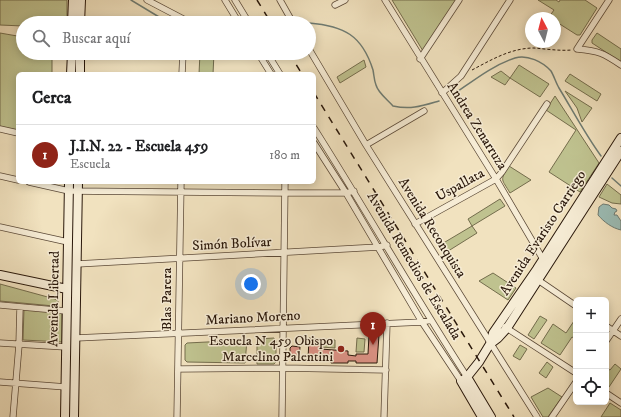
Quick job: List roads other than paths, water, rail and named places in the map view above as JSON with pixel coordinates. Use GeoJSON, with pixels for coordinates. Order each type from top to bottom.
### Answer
{"type":"FeatureCollection","features":[{"type":"Feature","properties":{"kind":"street"},"geometry":{"type":"LineString","coordinates":[[72,16],[73,0]]}},
{"type":"Feature","properties":{"kind":"street"},"geometry":{"type":"LineString","coordinates":[[80,16],[81,0]]}},
{"type":"Feature","properties":{"kind":"street"},"geometry":{"type":"LineString","coordinates":[[149,0],[178,16]]}},
{"type":"Feature","properties":{"kind":"street"},"geometry":{"type":"LineString","coordinates":[[225,0],[235,16]]}},
{"type":"Feature","properties":{"kind":"street"},"geometry":{"type":"LineString","coordinates":[[235,0],[245,16]]}},
{"type":"Feature","properties":{"kind":"street"},"geometry":{"type":"LineString","coordinates":[[280,0],[289,16]]}},
{"type":"Feature","properties":{"kind":"street"},"geometry":{"type":"LineString","coordinates":[[336,5],[345,0]]}},
{"type":"Feature","properties":{"kind":"street","name":"Andrea Zenarruza"},"geometry":{"type":"LineString","coordinates":[[385,0],[420,59],[496,178],[546,262]]}},
{"type":"Feature","properties":{"kind":"street"},"geometry":{"type":"LineString","coordinates":[[420,59],[459,0]]}},
{"type":"Feature","properties":{"kind":"street"},"geometry":{"type":"LineString","coordinates":[[442,93],[461,76],[510,0]]}},
{"type":"Feature","properties":{"kind":"street"},"geometry":{"type":"LineString","coordinates":[[609,0],[577,49],[593,50],[604,54],[621,65]]}},
{"type":"Feature","properties":{"kind":"street"},"geometry":{"type":"LineString","coordinates":[[71,72],[72,60]]}},
{"type":"Feature","properties":{"kind":"street"},"geometry":{"type":"LineString","coordinates":[[80,60],[80,72]]}},
{"type":"Feature","properties":{"kind":"street"},"geometry":{"type":"LineString","coordinates":[[182,72],[183,60]]}},
{"type":"Feature","properties":{"kind":"street"},"geometry":{"type":"LineString","coordinates":[[262,60],[270,72]]}},
{"type":"Feature","properties":{"kind":"street"},"geometry":{"type":"LineString","coordinates":[[271,60],[279,72]]}},
{"type":"Feature","properties":{"kind":"street","name":"Avenida Reconquista"},"geometry":{"type":"LineString","coordinates":[[316,60],[366,145],[536,417]]}},
{"type":"Feature","properties":{"kind":"street"},"geometry":{"type":"LineString","coordinates":[[496,178],[502,172],[546,104]]}},
{"type":"Feature","properties":{"kind":"street"},"geometry":{"type":"LineString","coordinates":[[366,145],[424,111]]}},
{"type":"Feature","properties":{"kind":"street"},"geometry":{"type":"LineString","coordinates":[[0,129],[16,133]]}},
{"type":"Feature","properties":{"kind":"street","name":"Avenida Remedios de Escalada"},"geometry":{"type":"LineString","coordinates":[[316,131],[387,245],[431,320],[464,379],[482,417]]}},
{"type":"Feature","properties":{"kind":"street","name":"Avenida Evaristo Carriego"},"geometry":{"type":"LineString","coordinates":[[503,326],[538,280],[546,262],[621,138]]}},
{"type":"Feature","properties":{"kind":"street","name":"Avenida Remedios de Escalada"},"geometry":{"type":"LineString","coordinates":[[316,146],[379,247],[422,322],[491,417]]}},
{"type":"Feature","properties":{"kind":"street","name":"Avenida Evaristo Carriego"},"geometry":{"type":"LineString","coordinates":[[464,379],[479,362],[490,344],[498,338],[503,326],[621,150]]}},
{"type":"Feature","properties":{"kind":"street"},"geometry":{"type":"LineString","coordinates":[[0,176],[16,180]]}},
{"type":"Feature","properties":{"kind":"street","name":"Uspallata"},"geometry":{"type":"LineString","coordinates":[[415,224],[496,178]]}},
{"type":"Feature","properties":{"kind":"street"},"geometry":{"type":"LineString","coordinates":[[37,184],[69,191],[346,193],[354,191]]}},
{"type":"Feature","properties":{"kind":"street","name":"Avenida Libertad"},"geometry":{"type":"LineString","coordinates":[[65,417],[69,184]]}},
{"type":"Feature","properties":{"kind":"street","name":"Avenida Libertad"},"geometry":{"type":"LineString","coordinates":[[74,417],[78,184]]}},
{"type":"Feature","properties":{"kind":"street","name":"Blas Parera"},"geometry":{"type":"LineString","coordinates":[[177,417],[181,184]]}},
{"type":"Feature","properties":{"kind":"street"},"geometry":{"type":"LineString","coordinates":[[282,417],[285,184]]}},
{"type":"Feature","properties":{"kind":"street"},"geometry":{"type":"LineString","coordinates":[[0,227],[68,242]]}},
{"type":"Feature","properties":{"kind":"street","name":"Simón Bolívar"},"geometry":{"type":"LineString","coordinates":[[77,264],[285,253],[379,247],[387,245]]}},
{"type":"Feature","properties":{"kind":"street"},"geometry":{"type":"LineString","coordinates":[[0,275],[67,289]]}},
{"type":"Feature","properties":{"kind":"street"},"geometry":{"type":"LineString","coordinates":[[538,280],[573,304]]}},
{"type":"Feature","properties":{"kind":"street"},"geometry":{"type":"LineString","coordinates":[[0,305],[66,311]]}},
{"type":"Feature","properties":{"kind":"street"},"geometry":{"type":"LineString","coordinates":[[13,417],[19,344],[20,307]]}},
{"type":"Feature","properties":{"kind":"street"},"geometry":{"type":"LineString","coordinates":[[609,337],[621,319]]}},
{"type":"Feature","properties":{"kind":"street","name":"Mariano Moreno"},"geometry":{"type":"LineString","coordinates":[[76,338],[422,322],[431,320]]}},
{"type":"Feature","properties":{"kind":"street"},"geometry":{"type":"LineString","coordinates":[[384,417],[387,323]]}},
{"type":"Feature","properties":{"kind":"street"},"geometry":{"type":"LineString","coordinates":[[503,326],[573,371]]}},
{"type":"Feature","properties":{"kind":"street"},"geometry":{"type":"LineString","coordinates":[[609,328],[621,336]]}},
{"type":"Feature","properties":{"kind":"street"},"geometry":{"type":"LineString","coordinates":[[0,343],[66,348]]}},
{"type":"Feature","properties":{"kind":"street"},"geometry":{"type":"LineString","coordinates":[[178,369],[282,368],[386,370]]}},
{"type":"Feature","properties":{"kind":"street"},"geometry":{"type":"LineString","coordinates":[[0,382],[66,387]]}},
{"type":"Feature","properties":{"kind":"street"},"geometry":{"type":"LineString","coordinates":[[552,417],[573,386]]}},
{"type":"Feature","properties":{"kind":"street"},"geometry":{"type":"LineString","coordinates":[[609,395],[621,403]]}},
{"type":"Feature","properties":{"kind":"water"},"geometry":{"type":"Polygon","coordinates":[[[603,204],[609,205],[616,209],[617,211],[614,215],[617,215],[621,221],[621,230],[614,228],[598,215],[599,207],[603,204]]]}},
{"type":"Feature","properties":{"kind":"waterway"},"geometry":{"type":"LineString","coordinates":[[131,0],[157,16]]}},
{"type":"Feature","properties":{"kind":"waterway"},"geometry":{"type":"LineString","coordinates":[[316,24],[342,30],[350,34],[357,41],[369,58],[377,88],[393,106],[422,106],[439,101]]}},
{"type":"Feature","properties":{"kind":"waterway"},"geometry":{"type":"LineString","coordinates":[[454,94],[483,74],[507,61],[520,57],[530,58],[544,65],[551,71],[584,131],[601,156]]}},
{"type":"Feature","properties":{"kind":"waterway"},"geometry":{"type":"LineString","coordinates":[[612,178],[621,186]]}},
{"type":"Feature","properties":{"kind":"railway"},"geometry":{"type":"LineString","coordinates":[[257,0],[267,16]]}},
{"type":"Feature","properties":{"kind":"railway"},"geometry":{"type":"LineString","coordinates":[[293,60],[301,72]]}},
{"type":"Feature","properties":{"kind":"railway"},"geometry":{"type":"LineString","coordinates":[[316,96],[514,417]]}},
{"type":"Feature","properties":{"kind":"place","name":"J.I.N. 22 - Escuela 459"},"geometry":{"type":"Point","coordinates":[373,345]}},
{"type":"Feature","properties":{"kind":"place","name":"Escuela N 459 Obispo Marcelino Palentini"},"geometry":{"type":"Point","coordinates":[341,349]}}]}
